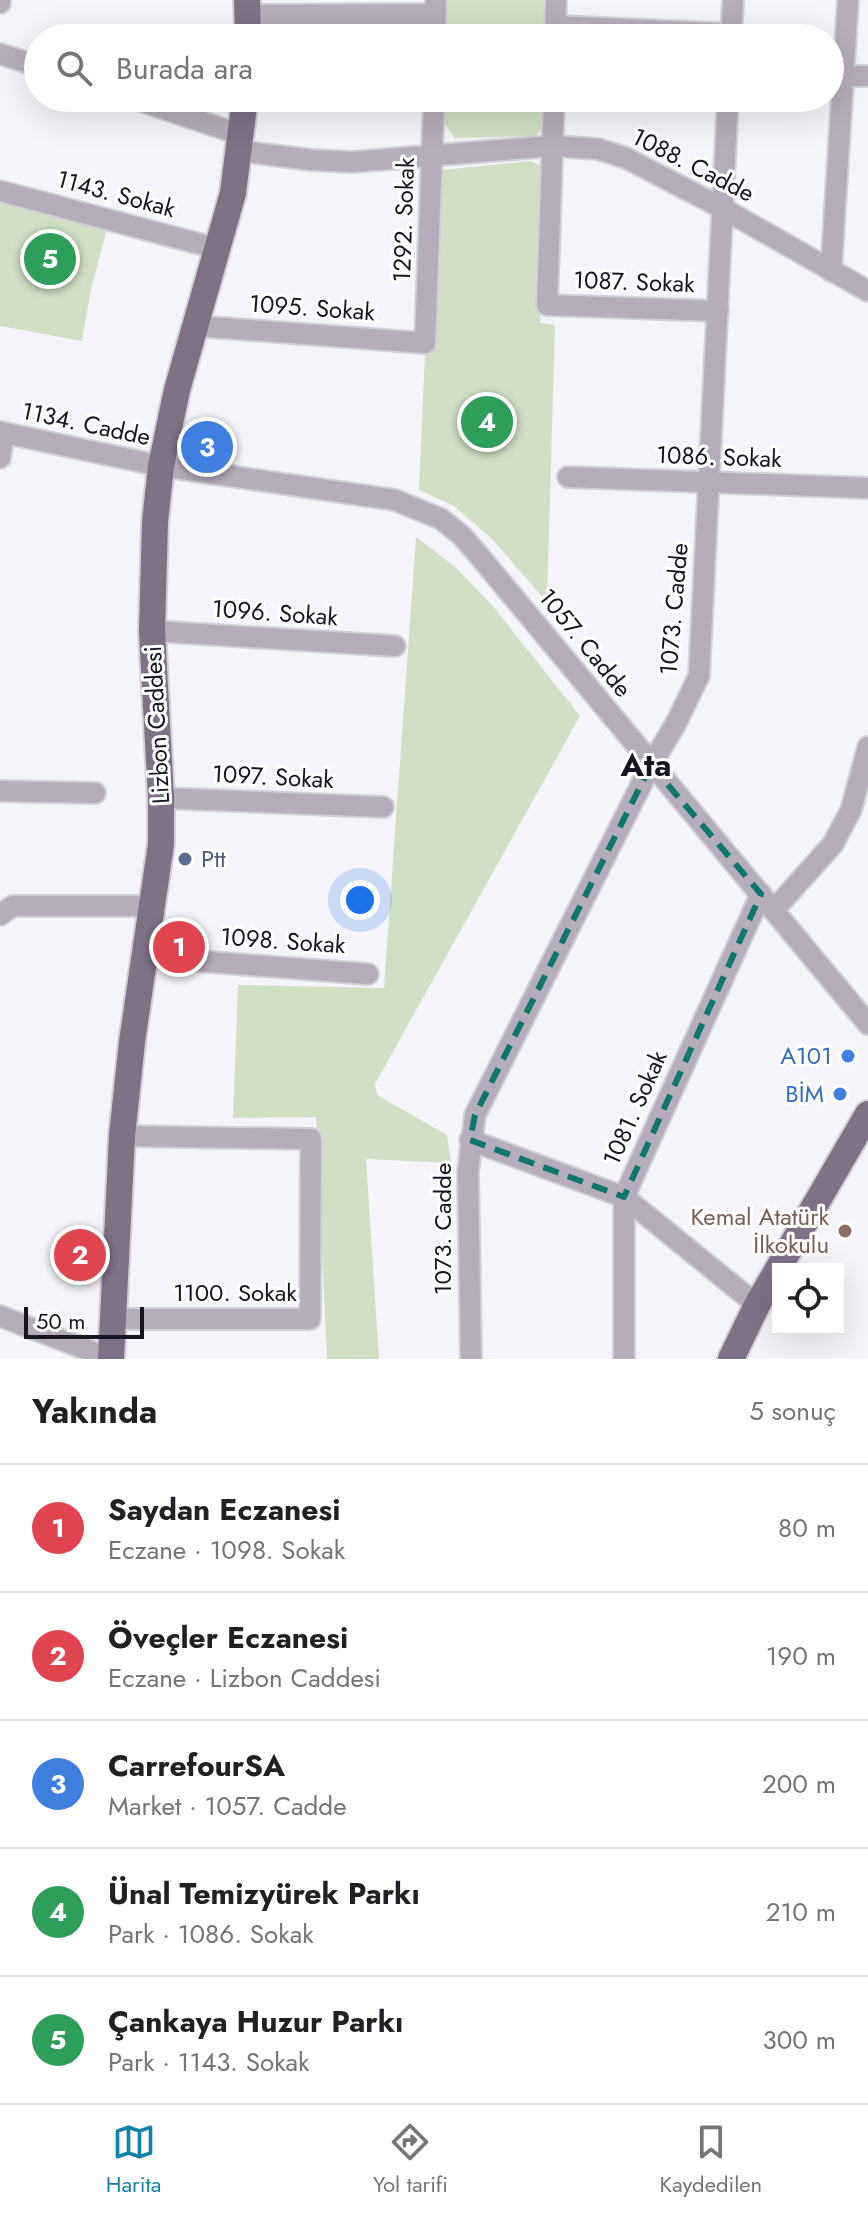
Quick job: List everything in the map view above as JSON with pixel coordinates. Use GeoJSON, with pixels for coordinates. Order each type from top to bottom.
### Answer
{"type":"FeatureCollection","features":[{"type":"Feature","properties":{"kind":"main road","name":"Lizbon Caddesi"},"geometry":{"type":"LineString","coordinates":[[111,1359],[122,1136],[132,1042],[161,844],[152,631],[155,522],[161,466],[177,390],[233,193],[243,112]]}},
{"type":"Feature","properties":{"kind":"main road"},"geometry":{"type":"LineString","coordinates":[[731,1359],[757,1305],[868,1114]]}},
{"type":"Feature","properties":{"kind":"street"},"geometry":{"type":"LineString","coordinates":[[555,24],[556,0]]}},
{"type":"Feature","properties":{"kind":"street"},"geometry":{"type":"LineString","coordinates":[[732,24],[733,0]]}},
{"type":"Feature","properties":{"kind":"street"},"geometry":{"type":"LineString","coordinates":[[844,61],[848,0]]}},
{"type":"Feature","properties":{"kind":"street"},"geometry":{"type":"LineString","coordinates":[[247,18],[436,7]]}},
{"type":"Feature","properties":{"kind":"street"},"geometry":{"type":"LineString","coordinates":[[0,54],[24,62]]}},
{"type":"Feature","properties":{"kind":"street"},"geometry":{"type":"LineString","coordinates":[[844,76],[868,76]]}},
{"type":"Feature","properties":{"kind":"street","name":"1088. Cadde"},"geometry":{"type":"LineString","coordinates":[[165,112],[239,143],[312,160],[352,162],[552,146],[598,149],[626,158],[722,208],[868,291]]}},
{"type":"Feature","properties":{"kind":"street","name":"1292. Sokak"},"geometry":{"type":"LineString","coordinates":[[425,343],[434,112]]}},
{"type":"Feature","properties":{"kind":"street"},"geometry":{"type":"LineString","coordinates":[[552,146],[553,112]]}},
{"type":"Feature","properties":{"kind":"street","name":"1073. Cadde"},"geometry":{"type":"LineString","coordinates":[[471,1359],[468,1171],[475,1115],[699,676],[727,112]]}},
{"type":"Feature","properties":{"kind":"street"},"geometry":{"type":"LineString","coordinates":[[831,271],[841,112]]}},
{"type":"Feature","properties":{"kind":"street","name":"1087. Sokak"},"geometry":{"type":"LineString","coordinates":[[552,146],[547,305],[718,311]]}},
{"type":"Feature","properties":{"kind":"street","name":"1143. Sokak"},"geometry":{"type":"LineString","coordinates":[[0,191],[219,249]]}},
{"type":"Feature","properties":{"kind":"street","name":"1095. Sokak"},"geometry":{"type":"LineString","coordinates":[[196,326],[425,343]]}},
{"type":"Feature","properties":{"kind":"street"},"geometry":{"type":"LineString","coordinates":[[0,458],[2,433]]}},
{"type":"Feature","properties":{"kind":"street","name":"1134. Cadde"},"geometry":{"type":"LineString","coordinates":[[2,433],[161,466]]}},
{"type":"Feature","properties":{"kind":"street","name":"1057. Cadde"},"geometry":{"type":"LineString","coordinates":[[161,466],[371,495],[418,508],[441,519],[476,552],[868,1024]]}},
{"type":"Feature","properties":{"kind":"street","name":"1086. Sokak"},"geometry":{"type":"LineString","coordinates":[[568,477],[868,488]]}},
{"type":"Feature","properties":{"kind":"street","name":"1096. Sokak"},"geometry":{"type":"LineString","coordinates":[[152,631],[395,646]]}},
{"type":"Feature","properties":{"kind":"street"},"geometry":{"type":"LineString","coordinates":[[774,910],[833,844],[851,810],[868,748]]}},
{"type":"Feature","properties":{"kind":"street"},"geometry":{"type":"LineString","coordinates":[[0,791],[95,793]]}},
{"type":"Feature","properties":{"kind":"street","name":"1097. Sokak"},"geometry":{"type":"LineString","coordinates":[[161,798],[383,807]]}},
{"type":"Feature","properties":{"kind":"street","name":"1081. Sokak"},"geometry":{"type":"LineString","coordinates":[[624,1359],[624,1197],[761,894]]}},
{"type":"Feature","properties":{"kind":"street"},"geometry":{"type":"LineString","coordinates":[[0,915],[13,906],[152,906]]}},
{"type":"Feature","properties":{"kind":"street","name":"1098. Sokak"},"geometry":{"type":"LineString","coordinates":[[146,957],[368,974]]}},
{"type":"Feature","properties":{"kind":"street","name":"1100. Sokak"},"geometry":{"type":"LineString","coordinates":[[112,1319],[310,1319],[311,1139],[122,1136]]}},
{"type":"Feature","properties":{"kind":"street"},"geometry":{"type":"LineString","coordinates":[[470,1140],[624,1197],[757,1305]]}},
{"type":"Feature","properties":{"kind":"street"},"geometry":{"type":"LineString","coordinates":[[0,1316],[111,1359]]}},
{"type":"Feature","properties":{"kind":"highlighted area"},"geometry":{"type":"Polygon","coordinates":[[[651,765],[761,894],[624,1197],[470,1140],[475,1115],[651,765]]]}},
{"type":"Feature","properties":{"kind":"green space"},"geometry":{"type":"Polygon","coordinates":[[[447,0],[549,0],[548,24],[446,24],[447,0]]]}},
{"type":"Feature","properties":{"kind":"green space"},"geometry":{"type":"Polygon","coordinates":[[[445,112],[544,112],[544,123],[537,136],[455,138],[445,125],[445,112]]]}},
{"type":"Feature","properties":{"kind":"green space"},"geometry":{"type":"Polygon","coordinates":[[[531,161],[547,169],[540,323],[555,325],[547,602],[492,539],[454,506],[419,490],[425,353],[433,348],[442,170],[531,161]]]}},
{"type":"Feature","properties":{"kind":"green space"},"geometry":{"type":"Polygon","coordinates":[[[0,203],[107,229],[91,289],[82,341],[0,326],[0,203]]]}},
{"type":"Feature","properties":{"kind":"green space"},"geometry":{"type":"Polygon","coordinates":[[[416,537],[455,567],[492,605],[580,716],[375,1084],[377,1095],[447,1135],[451,1163],[366,1159],[379,1359],[327,1359],[316,1117],[233,1118],[238,985],[384,988],[416,537]]]}},
{"type":"Feature","properties":{"kind":"place","name":"Çankaya Huzur Parkı"},"geometry":{"type":"Point","coordinates":[50,259]}},
{"type":"Feature","properties":{"kind":"place","name":"Ünal Temizyürek Parkı"},"geometry":{"type":"Point","coordinates":[487,422]}},
{"type":"Feature","properties":{"kind":"place","name":"CarrefourSA"},"geometry":{"type":"Point","coordinates":[207,447]}},
{"type":"Feature","properties":{"kind":"place","name":"Ptt"},"geometry":{"type":"Point","coordinates":[185,859]}},
{"type":"Feature","properties":{"kind":"place","name":"Saydan Eczanesi"},"geometry":{"type":"Point","coordinates":[179,947]}},
{"type":"Feature","properties":{"kind":"place","name":"A101"},"geometry":{"type":"Point","coordinates":[848,1056]}},
{"type":"Feature","properties":{"kind":"place","name":"BİM"},"geometry":{"type":"Point","coordinates":[840,1094]}},
{"type":"Feature","properties":{"kind":"place","name":"Kemal Atatürk İlkokulu"},"geometry":{"type":"Point","coordinates":[845,1231]}},
{"type":"Feature","properties":{"kind":"place","name":"Öveçler Eczanesi"},"geometry":{"type":"Point","coordinates":[80,1255]}},
{"type":"Feature","properties":{"kind":"district","name":"Ata"},"geometry":{"type":"Point","coordinates":[646,765]}}]}
